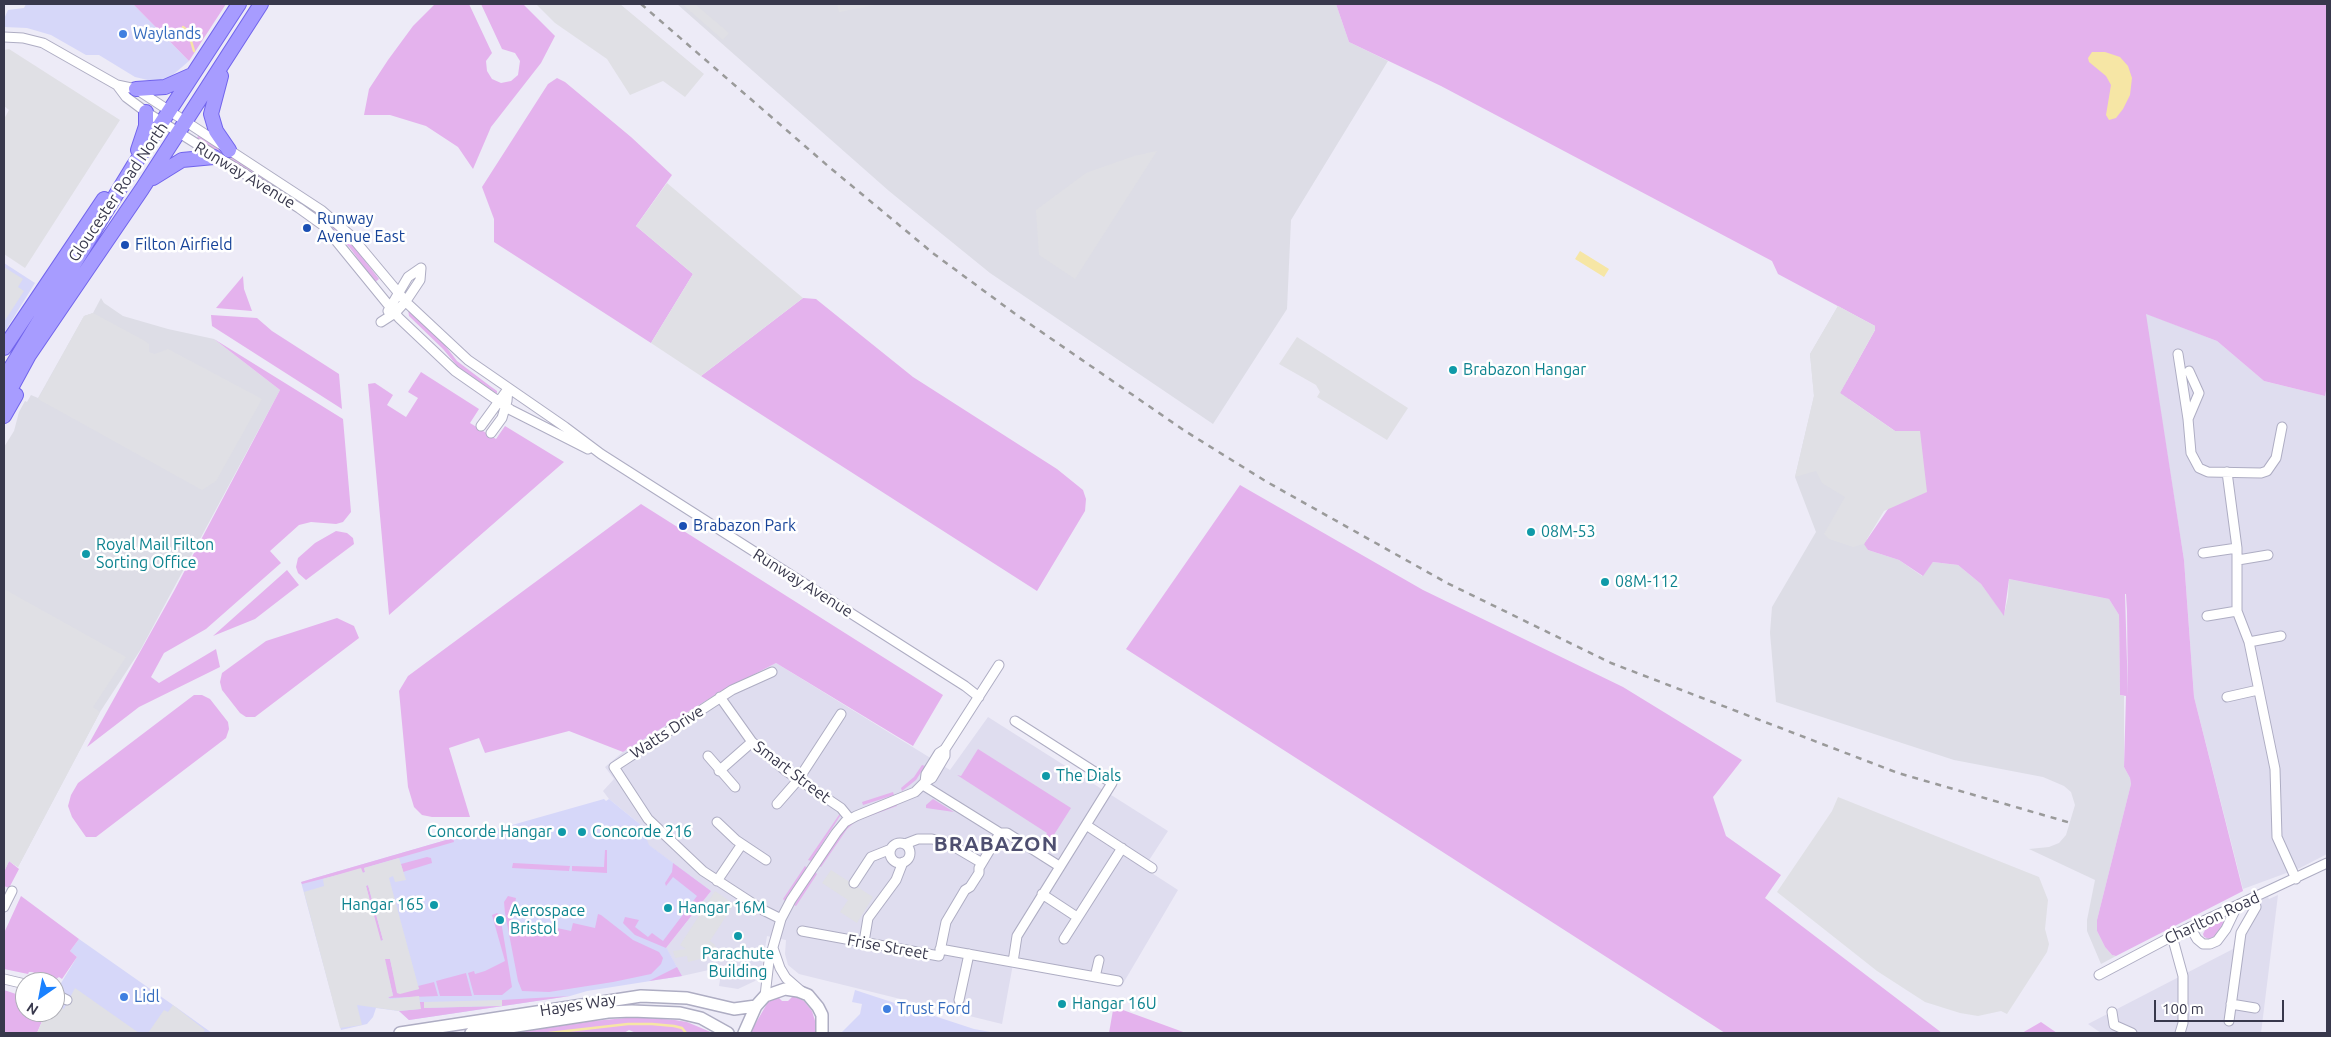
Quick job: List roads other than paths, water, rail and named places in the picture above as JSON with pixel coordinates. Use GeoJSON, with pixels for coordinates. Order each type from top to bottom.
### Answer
{"type":"FeatureCollection","features":[{"type":"Feature","properties":{"kind":"main road","name":"Gloucester Road North"},"geometry":{"type":"LineString","coordinates":[[4,379],[100,250],[146,182],[173,124],[192,74],[239,4]]}},
{"type":"Feature","properties":{"kind":"main road","name":"Gloucester Road North"},"geometry":{"type":"LineString","coordinates":[[173,124],[226,59],[261,4]]}},
{"type":"Feature","properties":{"kind":"main road"},"geometry":{"type":"LineString","coordinates":[[226,59],[210,114],[216,132],[229,150]]}},
{"type":"Feature","properties":{"kind":"main road"},"geometry":{"type":"LineString","coordinates":[[136,89],[165,87],[192,74]]}},
{"type":"Feature","properties":{"kind":"main road"},"geometry":{"type":"LineString","coordinates":[[131,171],[146,126],[146,112]]}},
{"type":"Feature","properties":{"kind":"main road"},"geometry":{"type":"LineString","coordinates":[[4,348],[106,197],[131,171],[146,161],[173,124]]}},
{"type":"Feature","properties":{"kind":"main road"},"geometry":{"type":"LineString","coordinates":[[146,182],[182,160],[214,157]]}},
{"type":"Feature","properties":{"kind":"main road","name":"Gloucester Road North"},"geometry":{"type":"LineString","coordinates":[[4,401],[25,352],[131,171]]}},
{"type":"Feature","properties":{"kind":"main road"},"geometry":{"type":"LineString","coordinates":[[4,416],[96,265],[100,250]]}},
{"type":"Feature","properties":{"kind":"street"},"geometry":{"type":"LineString","coordinates":[[4,37],[34,40],[51,46],[117,85],[136,89],[173,124]]}},
{"type":"Feature","properties":{"kind":"street"},"geometry":{"type":"LineString","coordinates":[[117,85],[126,97],[146,112],[173,124]]}},
{"type":"Feature","properties":{"kind":"street","name":"Runway Avenue"},"geometry":{"type":"LineString","coordinates":[[173,124],[229,150],[334,219],[352,236],[406,301],[450,346],[508,389],[565,427],[601,454],[965,686],[978,697]]}},
{"type":"Feature","properties":{"kind":"street","name":"Runway Avenue"},"geometry":{"type":"LineString","coordinates":[[173,124],[214,157],[299,208],[324,226],[392,310],[440,359],[497,402],[561,437],[601,454]]}},
{"type":"Feature","properties":{"kind":"street"},"geometry":{"type":"LineString","coordinates":[[421,268],[420,280],[406,301],[392,310],[398,292],[411,274],[421,268]]}},
{"type":"Feature","properties":{"kind":"street"},"geometry":{"type":"LineString","coordinates":[[2178,354],[2193,461],[2199,468],[2208,472],[2261,473],[2267,471],[2276,458],[2282,427]]}},
{"type":"Feature","properties":{"kind":"street"},"geometry":{"type":"LineString","coordinates":[[2188,371],[2198,393],[2188,419]]}},
{"type":"Feature","properties":{"kind":"street"},"geometry":{"type":"LineString","coordinates":[[481,426],[508,389]]}},
{"type":"Feature","properties":{"kind":"street"},"geometry":{"type":"LineString","coordinates":[[491,433],[502,418],[506,407],[508,389]]}},
{"type":"Feature","properties":{"kind":"street"},"geometry":{"type":"LineString","coordinates":[[2227,472],[2238,560],[2237,611],[2249,642],[2275,769],[2278,837],[2296,879]]}},
{"type":"Feature","properties":{"kind":"street"},"geometry":{"type":"LineString","coordinates":[[2203,552],[2237,548]]}},
{"type":"Feature","properties":{"kind":"street"},"geometry":{"type":"LineString","coordinates":[[2238,560],[2268,555]]}},
{"type":"Feature","properties":{"kind":"street"},"geometry":{"type":"LineString","coordinates":[[2211,613],[2237,611]]}},
{"type":"Feature","properties":{"kind":"street"},"geometry":{"type":"LineString","coordinates":[[2249,642],[2274,634]]}},
{"type":"Feature","properties":{"kind":"street"},"geometry":{"type":"LineString","coordinates":[[765,996],[773,945],[781,919],[791,900],[831,840],[850,819],[908,796],[924,783],[926,774],[939,753],[945,749],[999,665]]}},
{"type":"Feature","properties":{"kind":"street","name":"Watts Drive"},"geometry":{"type":"LineString","coordinates":[[717,881],[703,871],[648,819],[614,767],[720,697],[772,672]]}},
{"type":"Feature","properties":{"kind":"street"},"geometry":{"type":"LineString","coordinates":[[2233,699],[2258,690]]}},
{"type":"Feature","properties":{"kind":"street","name":"Smart Street"},"geometry":{"type":"LineString","coordinates":[[720,697],[752,742],[798,780],[841,808],[850,819]]}},
{"type":"Feature","properties":{"kind":"street"},"geometry":{"type":"LineString","coordinates":[[777,804],[798,780],[841,714]]}},
{"type":"Feature","properties":{"kind":"street"},"geometry":{"type":"LineString","coordinates":[[1013,962],[1017,936],[1112,784],[1014,721]]}},
{"type":"Feature","properties":{"kind":"street"},"geometry":{"type":"LineString","coordinates":[[719,770],[752,742]]}},
{"type":"Feature","properties":{"kind":"street"},"geometry":{"type":"LineString","coordinates":[[708,756],[735,787]]}},
{"type":"Feature","properties":{"kind":"street"},"geometry":{"type":"LineString","coordinates":[[924,783],[1000,833],[1008,833],[1059,866]]}},
{"type":"Feature","properties":{"kind":"street"},"geometry":{"type":"LineString","coordinates":[[717,822],[742,844],[766,860]]}},
{"type":"Feature","properties":{"kind":"street"},"geometry":{"type":"LineString","coordinates":[[1086,825],[1152,868]]}},
{"type":"Feature","properties":{"kind":"street"},"geometry":{"type":"LineString","coordinates":[[940,949],[946,922],[965,890],[970,887],[979,873],[982,863],[1000,833]]}},
{"type":"Feature","properties":{"kind":"street"},"geometry":{"type":"LineString","coordinates":[[854,883],[871,857],[891,849],[897,844],[904,844],[918,839],[932,839],[948,843],[982,863]]}},
{"type":"Feature","properties":{"kind":"street"},"geometry":{"type":"LineString","coordinates":[[742,844],[717,881],[781,919]]}},
{"type":"Feature","properties":{"kind":"street"},"geometry":{"type":"LineString","coordinates":[[864,942],[868,918],[896,880],[903,862],[910,855],[909,849],[904,844]]}},
{"type":"Feature","properties":{"kind":"street"},"geometry":{"type":"LineString","coordinates":[[1064,939],[1122,848]]}},
{"type":"Feature","properties":{"kind":"street"},"geometry":{"type":"LineString","coordinates":[[891,849],[891,855],[894,860],[903,862]]}},
{"type":"Feature","properties":{"kind":"street","name":"Charlton Road"},"geometry":{"type":"LineString","coordinates":[[2099,975],[2190,927],[2327,863]]}},
{"type":"Feature","properties":{"kind":"street"},"geometry":{"type":"LineString","coordinates":[[4,907],[12,891]]}},
{"type":"Feature","properties":{"kind":"street"},"geometry":{"type":"LineString","coordinates":[[1042,894],[1077,917]]}},
{"type":"Feature","properties":{"kind":"street"},"geometry":{"type":"LineString","coordinates":[[2229,1022],[2241,933],[2256,907],[2254,898]]}},
{"type":"Feature","properties":{"kind":"street"},"geometry":{"type":"LineString","coordinates":[[2190,927],[2197,939],[2203,944],[2217,941],[2226,929],[2237,906]]}},
{"type":"Feature","properties":{"kind":"street","name":"Frise Street"},"geometry":{"type":"LineString","coordinates":[[802,931],[939,956],[940,949],[1118,981]]}},
{"type":"Feature","properties":{"kind":"street"},"geometry":{"type":"LineString","coordinates":[[2172,936],[2183,976],[2183,1023],[2180,1033]]}},
{"type":"Feature","properties":{"kind":"street"},"geometry":{"type":"LineString","coordinates":[[773,945],[780,968],[786,978],[803,993]]}},
{"type":"Feature","properties":{"kind":"street"},"geometry":{"type":"LineString","coordinates":[[959,1000],[969,954]]}},
{"type":"Feature","properties":{"kind":"street"},"geometry":{"type":"LineString","coordinates":[[1095,977],[1099,960]]}},
{"type":"Feature","properties":{"kind":"street"},"geometry":{"type":"LineString","coordinates":[[744,1033],[756,1006],[765,996],[785,989],[808,995],[822,1015],[822,1033]]}},
{"type":"Feature","properties":{"kind":"street","name":"Hayes Way"},"geometry":{"type":"LineString","coordinates":[[400,1033],[641,996],[687,998],[734,1009],[756,1006]]}},
{"type":"Feature","properties":{"kind":"street"},"geometry":{"type":"LineString","coordinates":[[2231,1004],[2255,1008]]}},
{"type":"Feature","properties":{"kind":"street","name":"Hayes Way"},"geometry":{"type":"LineString","coordinates":[[472,1033],[600,1013],[632,1011],[680,1013],[701,1018],[728,1033]]}},
{"type":"Feature","properties":{"kind":"street"},"geometry":{"type":"LineString","coordinates":[[2112,1012],[2114,1026],[2132,1033]]}},
{"type":"Feature","properties":{"kind":"waterway"},"geometry":{"type":"LineString","coordinates":[[183,27],[188,31],[194,51]]}},
{"type":"Feature","properties":{"kind":"waterway"},"geometry":{"type":"LineString","coordinates":[[549,1033],[628,1024],[674,1026],[682,1028],[686,1033]]}},
{"type":"Feature","properties":{"kind":"railway"},"geometry":{"type":"LineString","coordinates":[[641,4],[828,166],[934,254],[1014,313],[1185,431],[1267,482],[1447,583],[1611,663],[1898,773],[2071,823]]}},
{"type":"Feature","properties":{"kind":"place","name":"Waylands"},"geometry":{"type":"Point","coordinates":[123,34]}},
{"type":"Feature","properties":{"kind":"place","name":"Runway Avenue East"},"geometry":{"type":"Point","coordinates":[307,228]}},
{"type":"Feature","properties":{"kind":"place","name":"Filton Airfield"},"geometry":{"type":"Point","coordinates":[125,245]}},
{"type":"Feature","properties":{"kind":"place","name":"Brabazon Hangar"},"geometry":{"type":"Point","coordinates":[1453,370]}},
{"type":"Feature","properties":{"kind":"place","name":"Brabazon Park"},"geometry":{"type":"Point","coordinates":[683,526]}},
{"type":"Feature","properties":{"kind":"place","name":"08M-53"},"geometry":{"type":"Point","coordinates":[1531,532]}},
{"type":"Feature","properties":{"kind":"place","name":"Royal Mail Filton Sorting Office"},"geometry":{"type":"Point","coordinates":[86,554]}},
{"type":"Feature","properties":{"kind":"place","name":"08M-112"},"geometry":{"type":"Point","coordinates":[1605,582]}},
{"type":"Feature","properties":{"kind":"place","name":"The Dials"},"geometry":{"type":"Point","coordinates":[1046,776]}},
{"type":"Feature","properties":{"kind":"place","name":"Concorde Hangar"},"geometry":{"type":"Point","coordinates":[562,832]}},
{"type":"Feature","properties":{"kind":"place","name":"Concorde 216"},"geometry":{"type":"Point","coordinates":[582,832]}},
{"type":"Feature","properties":{"kind":"place","name":"Hangar 165"},"geometry":{"type":"Point","coordinates":[434,905]}},
{"type":"Feature","properties":{"kind":"place","name":"Hangar 16M"},"geometry":{"type":"Point","coordinates":[668,908]}},
{"type":"Feature","properties":{"kind":"place","name":"Aerospace Bristol"},"geometry":{"type":"Point","coordinates":[500,920]}},
{"type":"Feature","properties":{"kind":"place","name":"Parachute Building"},"geometry":{"type":"Point","coordinates":[738,936]}},
{"type":"Feature","properties":{"kind":"place","name":"Lidl"},"geometry":{"type":"Point","coordinates":[124,997]}},
{"type":"Feature","properties":{"kind":"place","name":"Hangar 16U"},"geometry":{"type":"Point","coordinates":[1062,1004]}},
{"type":"Feature","properties":{"kind":"place","name":"Trust Ford"},"geometry":{"type":"Point","coordinates":[887,1009]}},
{"type":"Feature","properties":{"kind":"district","name":"BRABAZON"},"geometry":{"type":"Point","coordinates":[996,844]}}]}
